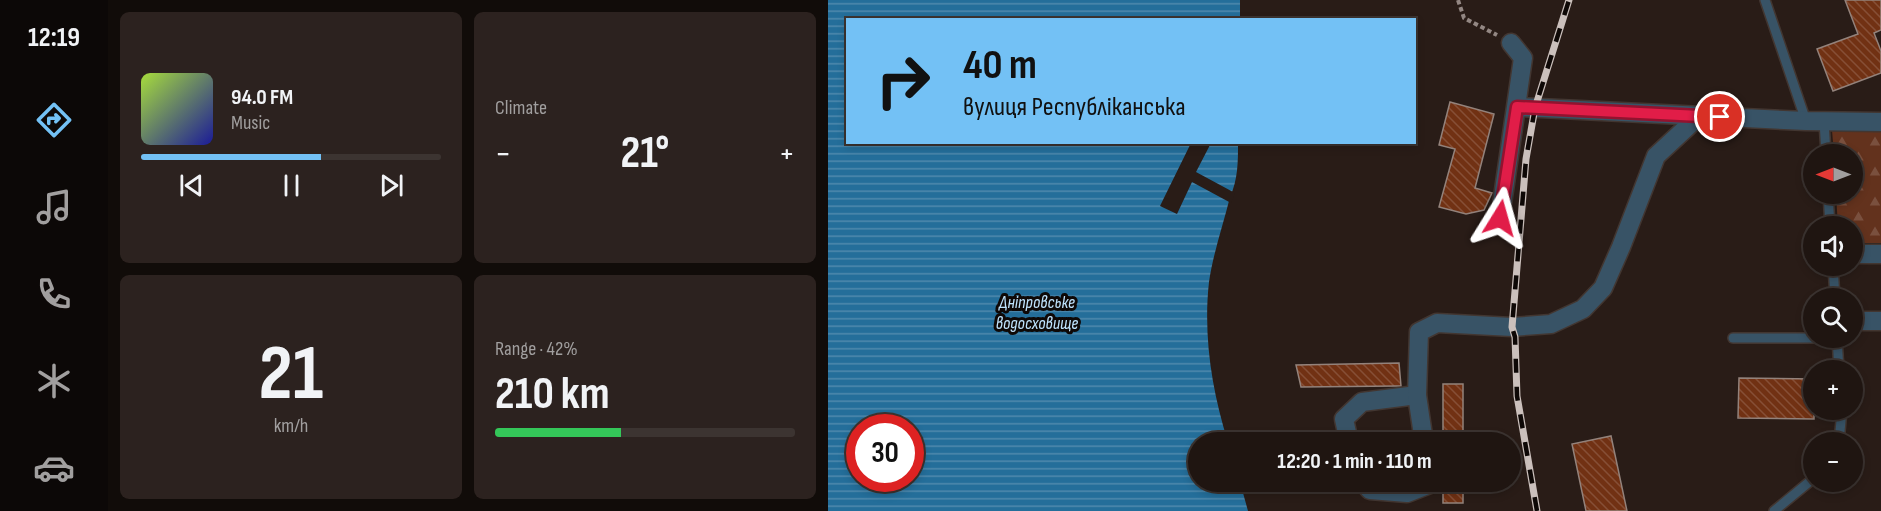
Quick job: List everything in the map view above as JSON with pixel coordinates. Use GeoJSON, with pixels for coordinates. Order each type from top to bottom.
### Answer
{"type":"FeatureCollection","features":[{"type":"Feature","properties":{"kind":"street"},"geometry":{"type":"LineString","coordinates":[[1500,218],[1523,58],[1511,43]]}},
{"type":"Feature","properties":{"kind":"street"},"geometry":{"type":"LineString","coordinates":[[1517,107],[1881,122]]}},
{"type":"Feature","properties":{"kind":"street"},"geometry":{"type":"LineString","coordinates":[[1423,432],[1417,395],[1419,332],[1437,323],[1522,326],[1551,324],[1583,309],[1603,288],[1656,156],[1699,116]]}},
{"type":"Feature","properties":{"kind":"street"},"geometry":{"type":"LineString","coordinates":[[1863,254],[1881,254]]}},
{"type":"Feature","properties":{"kind":"street"},"geometry":{"type":"LineString","coordinates":[[1863,321],[1881,321]]}},
{"type":"Feature","properties":{"kind":"street"},"geometry":{"type":"LineString","coordinates":[[1347,432],[1344,419],[1362,402],[1417,395]]}},
{"type":"Feature","properties":{"kind":"street"},"geometry":{"type":"LineString","coordinates":[[1395,492],[1410,492]]}},
{"type":"Feature","properties":{"kind":"lane"},"geometry":{"type":"LineString","coordinates":[[1765,0],[1823,144]]}},
{"type":"Feature","properties":{"kind":"lane"},"geometry":{"type":"LineString","coordinates":[[1732,338],[1803,338]]}},
{"type":"Feature","properties":{"kind":"lane"},"geometry":{"type":"LineString","coordinates":[[1774,511],[1803,487]]}},
{"type":"Feature","properties":{"kind":"path"},"geometry":{"type":"LineString","coordinates":[[1458,0],[1464,18],[1511,43]]}},
{"type":"Feature","properties":{"kind":"green space"},"geometry":{"type":"Polygon","coordinates":[[[1832,130],[1881,130],[1881,243],[1863,243],[1863,216],[1837,216],[1837,204],[1863,204],[1863,144],[1833,144],[1832,130]]]}},
{"type":"Feature","properties":{"kind":"water","name":"Дніпровське водосховище"},"geometry":{"type":"Polygon","coordinates":[[[828,0],[1240,0],[1240,18],[846,18],[846,144],[1238,144],[1236,177],[1213,261],[1207,302],[1210,363],[1225,432],[1188,432],[1188,492],[1243,492],[1248,511],[828,511],[828,0]]]}},
{"type":"Feature","properties":{"kind":"pier"},"geometry":{"type":"Polygon","coordinates":[[[1191,144],[1210,144],[1196,172],[1235,193],[1231,203],[1192,182],[1177,214],[1160,206],[1191,144]]]}},
{"type":"Feature","properties":{"kind":"building"},"geometry":{"type":"Polygon","coordinates":[[[1845,0],[1881,0],[1881,30],[1874,33],[1881,51],[1881,73],[1833,91],[1817,49],[1858,34],[1845,0]]]}},
{"type":"Feature","properties":{"kind":"building"},"geometry":{"type":"Polygon","coordinates":[[[1450,102],[1494,114],[1475,188],[1492,193],[1484,210],[1466,214],[1439,207],[1455,149],[1439,145],[1450,102]]]}},
{"type":"Feature","properties":{"kind":"building"},"geometry":{"type":"Polygon","coordinates":[[[1399,363],[1401,386],[1301,387],[1296,365],[1399,363]]]}},
{"type":"Feature","properties":{"kind":"building"},"geometry":{"type":"Polygon","coordinates":[[[1739,378],[1803,379],[1803,419],[1738,418],[1739,378]]]}},
{"type":"Feature","properties":{"kind":"building"},"geometry":{"type":"Polygon","coordinates":[[[1443,384],[1463,384],[1463,432],[1443,432],[1443,384]]]}},
{"type":"Feature","properties":{"kind":"building"},"geometry":{"type":"Polygon","coordinates":[[[1611,436],[1627,511],[1586,511],[1572,444],[1611,436]]]}},
{"type":"Feature","properties":{"kind":"building"},"geometry":{"type":"Polygon","coordinates":[[[1443,492],[1463,492],[1463,503],[1443,503],[1443,492]]]}},
{"type":"Feature","properties":{"kind":"railway"},"geometry":{"type":"LineString","coordinates":[[1537,511],[1517,396],[1515,337],[1512,327],[1526,159],[1535,108],[1569,0]]}},
{"type":"Feature","properties":{"kind":"route"},"geometry":{"type":"LineString","coordinates":[[1500,218],[1517,107],[1720,117]]}}]}
